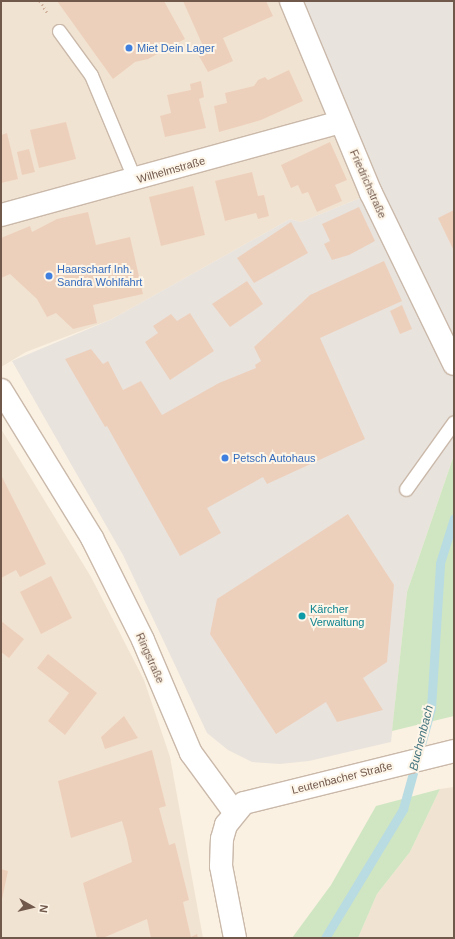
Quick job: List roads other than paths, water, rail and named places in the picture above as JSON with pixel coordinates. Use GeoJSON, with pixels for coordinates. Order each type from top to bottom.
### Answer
{"type":"FeatureCollection","features":[{"type":"Feature","properties":{"kind":"street","name":"Friedrichstraße"},"geometry":{"type":"LineString","coordinates":[[291,1],[340,122],[454,364]]}},
{"type":"Feature","properties":{"kind":"street","name":"Wilhelmstraße"},"geometry":{"type":"LineString","coordinates":[[1,215],[135,180],[340,122]]}},
{"type":"Feature","properties":{"kind":"street","name":"Ringstraße"},"geometry":{"type":"LineString","coordinates":[[1,390],[92,538],[143,640],[191,753],[235,813]]}},
{"type":"Feature","properties":{"kind":"street","name":"Leutenbacher Straße"},"geometry":{"type":"LineString","coordinates":[[235,813],[244,803],[258,798],[454,751]]}},
{"type":"Feature","properties":{"kind":"street"},"geometry":{"type":"LineString","coordinates":[[235,813],[222,839],[221,866],[235,938]]}},
{"type":"Feature","properties":{"kind":"lane"},"geometry":{"type":"LineString","coordinates":[[60,30],[91,75],[135,180]]}},
{"type":"Feature","properties":{"kind":"lane"},"geometry":{"type":"LineString","coordinates":[[406,489],[454,422]]}},
{"type":"Feature","properties":{"kind":"waterway","name":"Buchenbach"},"geometry":{"type":"LineString","coordinates":[[325,938],[403,809],[431,708],[440,563],[454,518]]}},
{"type":"Feature","properties":{"kind":"place","name":"Miet Dein Lager"},"geometry":{"type":"Point","coordinates":[129,48]}},
{"type":"Feature","properties":{"kind":"place","name":"Haarscharf Inh. Sandra Wohlfahrt"},"geometry":{"type":"Point","coordinates":[49,276]}},
{"type":"Feature","properties":{"kind":"place","name":"Petsch Autohaus"},"geometry":{"type":"Point","coordinates":[225,458]}},
{"type":"Feature","properties":{"kind":"place","name":"Kärcher Verwaltung"},"geometry":{"type":"Point","coordinates":[302,616]}}]}
